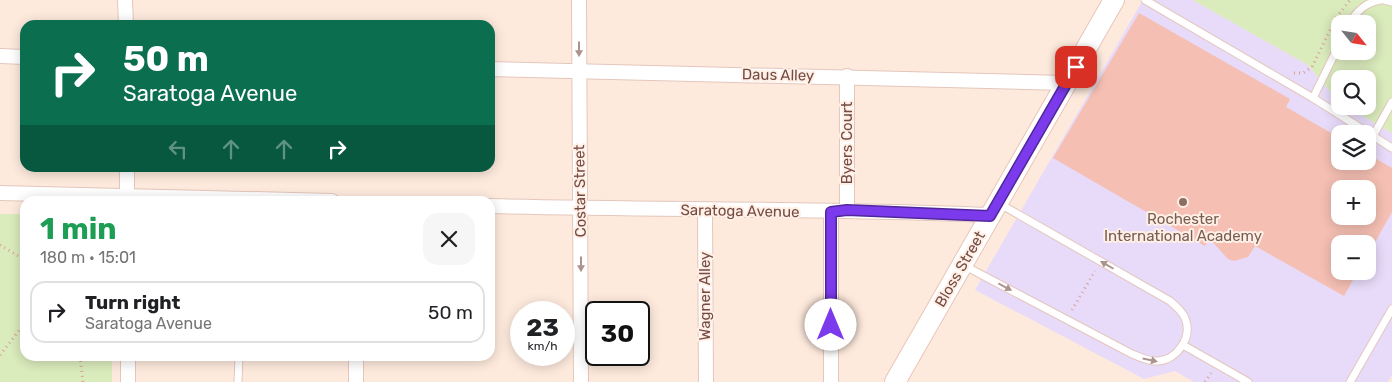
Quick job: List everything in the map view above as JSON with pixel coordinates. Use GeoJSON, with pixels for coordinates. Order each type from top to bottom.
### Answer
{"type":"FeatureCollection","features":[{"type":"Feature","properties":{"kind":"street"},"geometry":{"type":"LineString","coordinates":[[125,0],[126,20]]}},
{"type":"Feature","properties":{"kind":"street","name":"Costar Street"},"geometry":{"type":"LineString","coordinates":[[579,0],[582,382]]}},
{"type":"Feature","properties":{"kind":"street","name":"Bloss Street"},"geometry":{"type":"LineString","coordinates":[[895,382],[1114,0]]}},
{"type":"Feature","properties":{"kind":"street"},"geometry":{"type":"LineString","coordinates":[[0,56],[20,57]]}},
{"type":"Feature","properties":{"kind":"street","name":"Daus Alley"},"geometry":{"type":"LineString","coordinates":[[495,69],[847,76],[1066,83]]}},
{"type":"Feature","properties":{"kind":"street","name":"Byers Court"},"geometry":{"type":"LineString","coordinates":[[847,76],[847,210]]}},
{"type":"Feature","properties":{"kind":"street"},"geometry":{"type":"LineString","coordinates":[[126,172],[127,196]]}},
{"type":"Feature","properties":{"kind":"street"},"geometry":{"type":"LineString","coordinates":[[0,193],[76,196]]}},
{"type":"Feature","properties":{"kind":"street","name":"Saratoga Avenue"},"geometry":{"type":"LineString","coordinates":[[495,206],[831,212],[847,210],[994,209]]}},
{"type":"Feature","properties":{"kind":"street","name":"Wagner Alley"},"geometry":{"type":"LineString","coordinates":[[704,211],[706,382]]}},
{"type":"Feature","properties":{"kind":"street"},"geometry":{"type":"LineString","coordinates":[[831,212],[831,382]]}},
{"type":"Feature","properties":{"kind":"street"},"geometry":{"type":"LineString","coordinates":[[128,361],[128,382]]}},
{"type":"Feature","properties":{"kind":"street"},"geometry":{"type":"LineString","coordinates":[[356,361],[356,382]]}},
{"type":"Feature","properties":{"kind":"lane"},"geometry":{"type":"LineString","coordinates":[[1145,0],[1356,125]]}},
{"type":"Feature","properties":{"kind":"lane"},"geometry":{"type":"LineString","coordinates":[[1357,15],[1367,4],[1382,0],[1392,2]]}},
{"type":"Feature","properties":{"kind":"lane"},"geometry":{"type":"LineString","coordinates":[[1313,98],[1332,60]]}},
{"type":"Feature","properties":{"kind":"lane"},"geometry":{"type":"LineString","coordinates":[[1376,131],[1392,102]]}},
{"type":"Feature","properties":{"kind":"lane"},"geometry":{"type":"LineString","coordinates":[[1376,138],[1392,148]]}},
{"type":"Feature","properties":{"kind":"lane"},"geometry":{"type":"LineString","coordinates":[[962,264],[1132,354],[1152,361],[1169,358],[1183,345],[1187,327],[1185,318],[1170,301],[1101,261],[994,209]]}},
{"type":"Feature","properties":{"kind":"lane"},"geometry":{"type":"LineString","coordinates":[[1350,382],[1392,309]]}},
{"type":"Feature","properties":{"kind":"lane"},"geometry":{"type":"LineString","coordinates":[[1183,345],[1248,382]]}},
{"type":"Feature","properties":{"kind":"lane"},"geometry":{"type":"LineString","coordinates":[[238,382],[239,361]]}},
{"type":"Feature","properties":{"kind":"path"},"geometry":{"type":"LineString","coordinates":[[1289,71],[1303,73],[1312,67],[1336,18],[1350,0]]}},
{"type":"Feature","properties":{"kind":"path"},"geometry":{"type":"LineString","coordinates":[[0,245],[20,257]]}},
{"type":"Feature","properties":{"kind":"path"},"geometry":{"type":"LineString","coordinates":[[1066,319],[1101,261]]}},
{"type":"Feature","properties":{"kind":"path"},"geometry":{"type":"LineString","coordinates":[[0,355],[20,329]]}},
{"type":"Feature","properties":{"kind":"path"},"geometry":{"type":"LineString","coordinates":[[81,361],[83,382]]}},
{"type":"Feature","properties":{"kind":"shaded area","name":"Rochester International Academy"},"geometry":{"type":"Polygon","coordinates":[[[1143,0],[1193,0],[1308,65],[1331,92],[1331,115],[1361,115],[1392,133],[1392,375],[1388,382],[1194,382],[1175,371],[1144,379],[975,290],[1143,0]]]}},
{"type":"Feature","properties":{"kind":"green space"},"geometry":{"type":"Polygon","coordinates":[[[1193,0],[1392,0],[1392,133],[1361,115],[1376,115],[1376,70],[1331,70],[1331,92],[1308,65],[1193,0]]]}},
{"type":"Feature","properties":{"kind":"green space"},"geometry":{"type":"Polygon","coordinates":[[[0,214],[20,214],[20,361],[112,361],[112,382],[0,382],[0,214]]]}},
{"type":"Feature","properties":{"kind":"building"},"geometry":{"type":"Polygon","coordinates":[[[1139,13],[1290,99],[1286,107],[1331,133],[1331,170],[1376,170],[1376,159],[1392,168],[1392,212],[1376,240],[1376,235],[1331,235],[1331,280],[1353,280],[1344,296],[1255,246],[1248,257],[1234,261],[1228,259],[1209,238],[1205,246],[1053,158],[1139,13]]]}},
{"type":"Feature","properties":{"kind":"place","name":"Rochester International Academy"},"geometry":{"type":"Point","coordinates":[1183,202]}},
{"type":"Feature","properties":{"kind":"route"},"geometry":{"type":"LineString","coordinates":[[831,325],[831,212],[847,210],[990,216],[1076,67]]}}]}
